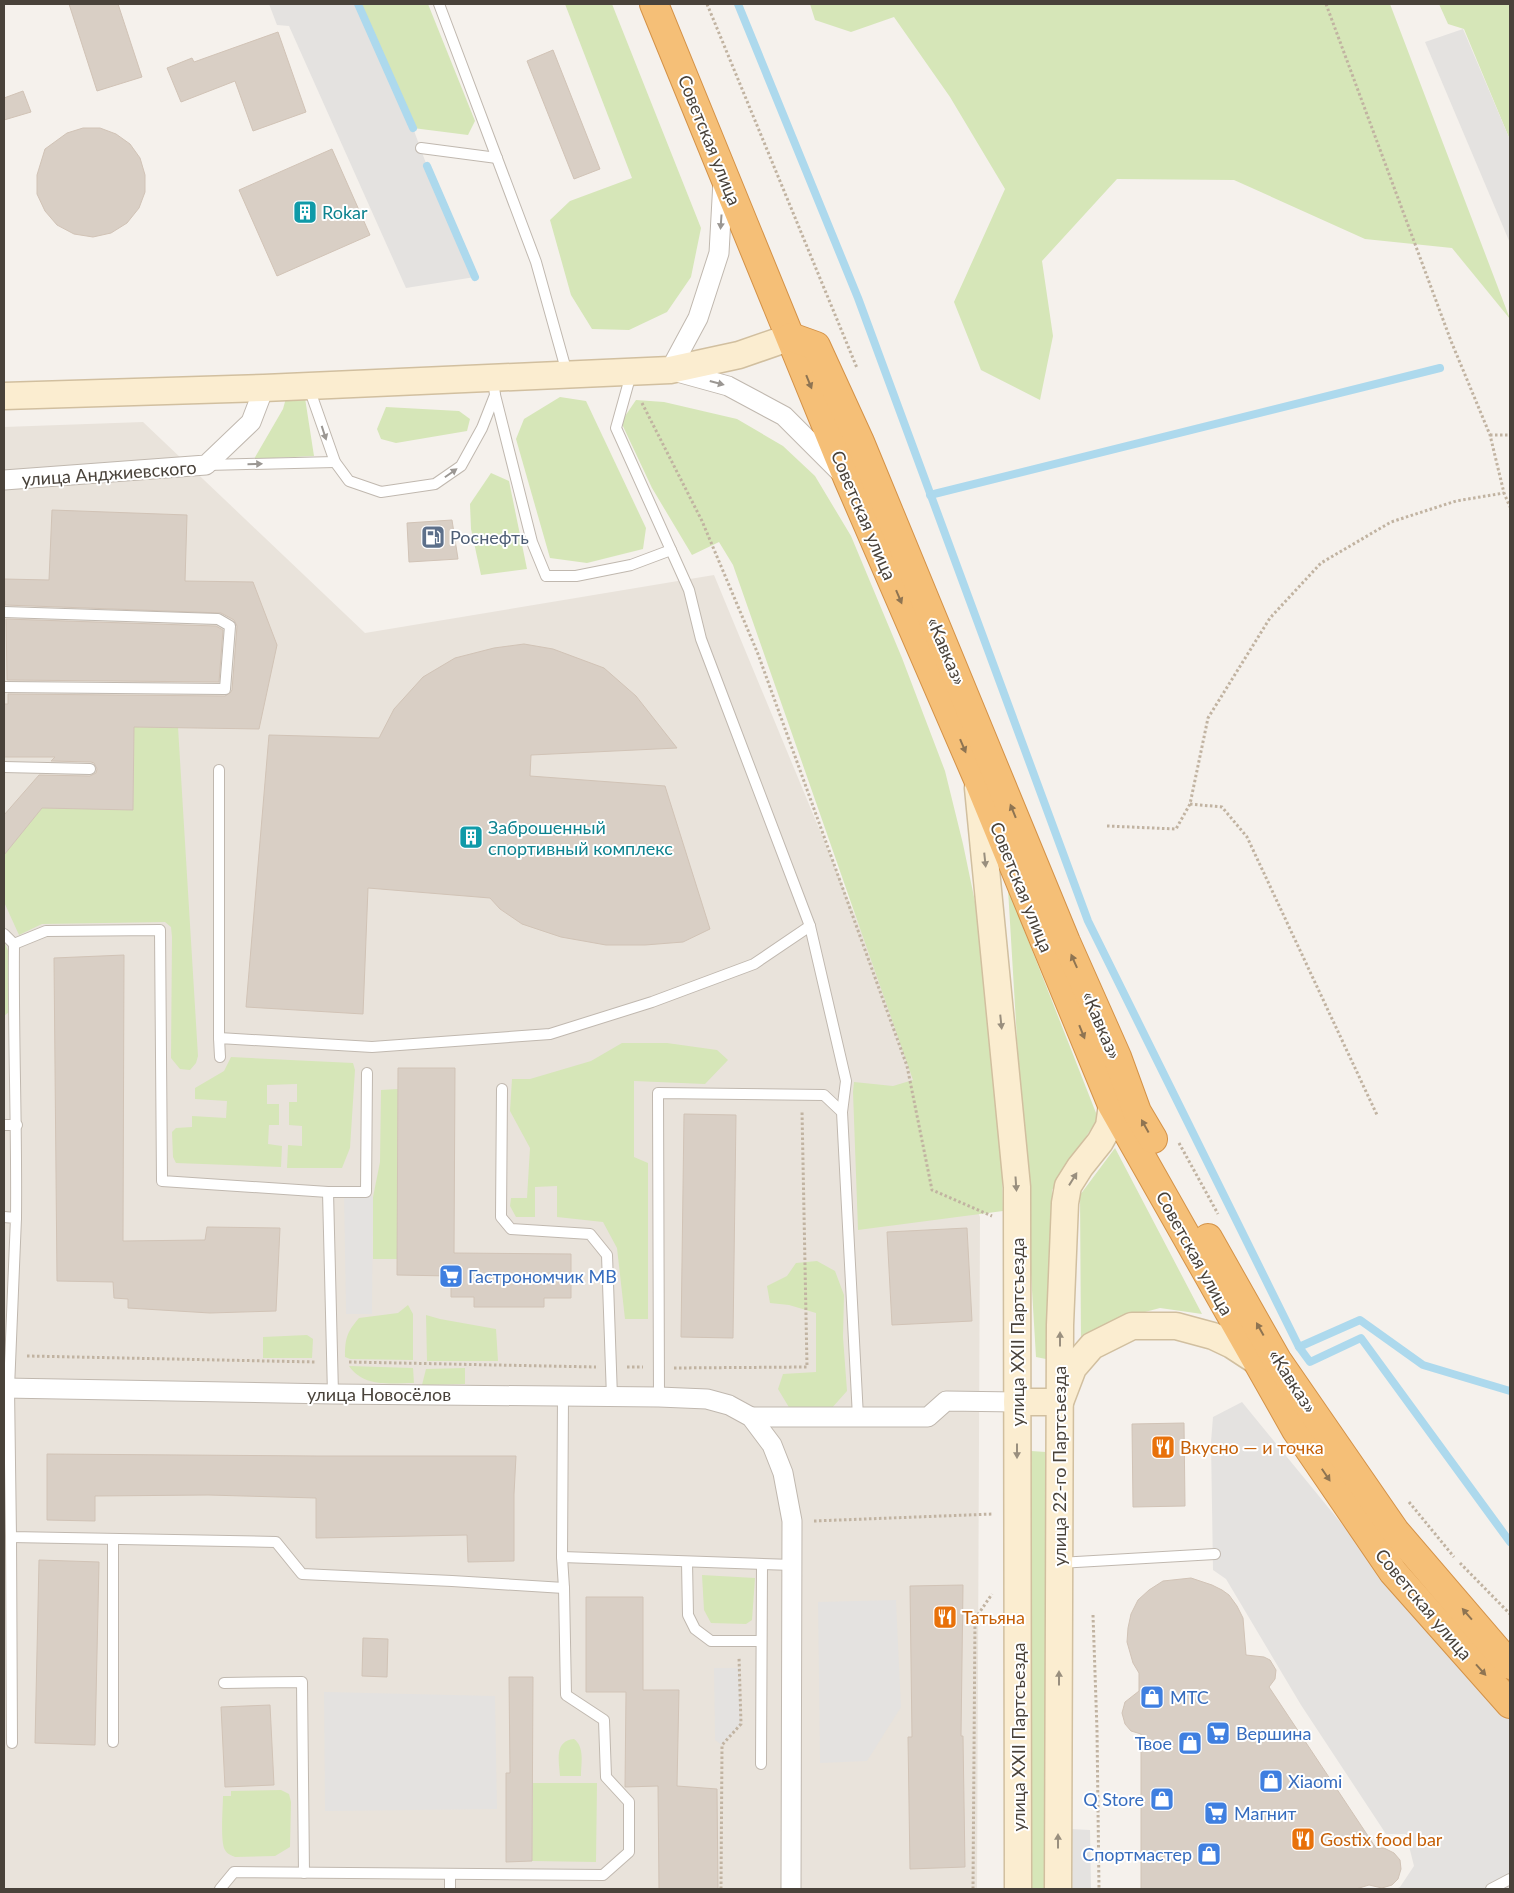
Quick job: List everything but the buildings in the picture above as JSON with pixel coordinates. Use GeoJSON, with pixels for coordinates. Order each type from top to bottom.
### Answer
{"type":"FeatureCollection","features":[{"type":"Feature","properties":{"kind":"highway","name":"Советская улица"},"geometry":{"type":"LineString","coordinates":[[654,4],[848,480],[977,777],[1112,1105],[1296,1430],[1393,1572],[1510,1704]]}},
{"type":"Feature","properties":{"kind":"highway","name":"«Кавказ»"},"geometry":{"type":"LineString","coordinates":[[791,337],[816,346],[860,442],[1066,942],[1117,1057],[1138,1112],[1277,1360],[1395,1531],[1510,1664]]}},
{"type":"Feature","properties":{"kind":"main road"},"geometry":{"type":"LineString","coordinates":[[4,396],[309,387],[494,386],[567,374],[670,370],[739,355],[791,337]]}},
{"type":"Feature","properties":{"kind":"main road","name":"улица XXII Партсъезда"},"geometry":{"type":"LineString","coordinates":[[977,777],[1017,1187],[1018,1889]]}},
{"type":"Feature","properties":{"kind":"main road","name":"улица 22-го Партсъезда"},"geometry":{"type":"LineString","coordinates":[[1058,1889],[1060,1325],[1065,1203],[1068,1186],[1100,1142],[1109,1126],[1117,1057]]}},
{"type":"Feature","properties":{"kind":"main road"},"geometry":{"type":"LineString","coordinates":[[1017,1402],[1060,1402],[1073,1368],[1092,1346],[1132,1326],[1176,1326],[1213,1336],[1255,1359],[1314,1414]]}},
{"type":"Feature","properties":{"kind":"street"},"geometry":{"type":"LineString","coordinates":[[724,173],[719,253],[698,318],[670,370],[728,386],[784,416],[848,480]]}},
{"type":"Feature","properties":{"kind":"street","name":"улица Анджиевского"},"geometry":{"type":"LineString","coordinates":[[4,480],[206,465],[251,422],[264,388]]}},
{"type":"Feature","properties":{"kind":"street","name":"улица Новосёлов"},"geometry":{"type":"LineString","coordinates":[[6,1388],[659,1397],[707,1399],[729,1405],[751,1417]]}},
{"type":"Feature","properties":{"kind":"street"},"geometry":{"type":"LineString","coordinates":[[751,1417],[928,1417],[946,1401],[1017,1402]]}},
{"type":"Feature","properties":{"kind":"street"},"geometry":{"type":"LineString","coordinates":[[751,1417],[772,1445],[783,1473],[792,1521],[791,1889]]}},
{"type":"Feature","properties":{"kind":"lane"},"geometry":{"type":"LineString","coordinates":[[439,4],[536,262],[567,374]]}},
{"type":"Feature","properties":{"kind":"lane"},"geometry":{"type":"LineString","coordinates":[[421,148],[497,158]]}},
{"type":"Feature","properties":{"kind":"lane"},"geometry":{"type":"LineString","coordinates":[[631,372],[616,428],[689,590],[701,639],[810,926],[846,1081],[842,1112],[858,1417]]}},
{"type":"Feature","properties":{"kind":"lane"},"geometry":{"type":"LineString","coordinates":[[494,386],[532,542],[546,576],[576,576],[631,565],[671,550]]}},
{"type":"Feature","properties":{"kind":"lane"},"geometry":{"type":"LineString","coordinates":[[309,387],[335,462],[349,481],[381,492],[435,484],[461,466],[482,428],[494,386]]}},
{"type":"Feature","properties":{"kind":"lane"},"geometry":{"type":"LineString","coordinates":[[206,465],[335,462]]}},
{"type":"Feature","properties":{"kind":"lane"},"geometry":{"type":"LineString","coordinates":[[4,612],[218,619],[230,626],[225,689],[4,687]]}},
{"type":"Feature","properties":{"kind":"lane"},"geometry":{"type":"LineString","coordinates":[[4,767],[90,768]]}},
{"type":"Feature","properties":{"kind":"lane"},"geometry":{"type":"LineString","coordinates":[[219,770],[220,1057]]}},
{"type":"Feature","properties":{"kind":"lane"},"geometry":{"type":"LineString","coordinates":[[219,1038],[372,1047],[550,1034],[652,1002],[754,964],[810,926]]}},
{"type":"Feature","properties":{"kind":"lane"},"geometry":{"type":"LineString","coordinates":[[14,944],[46,930],[160,930],[162,1181],[328,1192],[366,1192],[367,1073]]}},
{"type":"Feature","properties":{"kind":"lane"},"geometry":{"type":"LineString","coordinates":[[4,934],[14,944],[9,1031],[17,1125],[16,1218],[6,1388],[11,1537],[12,1743]]}},
{"type":"Feature","properties":{"kind":"lane"},"geometry":{"type":"LineString","coordinates":[[502,1089],[500,1217],[511,1229],[590,1234],[607,1255],[612,1397]]}},
{"type":"Feature","properties":{"kind":"lane"},"geometry":{"type":"LineString","coordinates":[[659,1397],[658,1094],[824,1095],[842,1112]]}},
{"type":"Feature","properties":{"kind":"lane"},"geometry":{"type":"LineString","coordinates":[[4,1125],[17,1125]]}},
{"type":"Feature","properties":{"kind":"lane"},"geometry":{"type":"LineString","coordinates":[[328,1192],[333,1394]]}},
{"type":"Feature","properties":{"kind":"lane"},"geometry":{"type":"LineString","coordinates":[[4,1217],[16,1218]]}},
{"type":"Feature","properties":{"kind":"lane"},"geometry":{"type":"LineString","coordinates":[[220,1889],[234,1872],[603,1875],[629,1852],[628,1802],[606,1778],[604,1720],[566,1696],[562,1557],[563,1396]]}},
{"type":"Feature","properties":{"kind":"lane"},"geometry":{"type":"LineString","coordinates":[[11,1537],[276,1542],[302,1574],[452,1580],[564,1588]]}},
{"type":"Feature","properties":{"kind":"lane"},"geometry":{"type":"LineString","coordinates":[[113,1539],[113,1742]]}},
{"type":"Feature","properties":{"kind":"lane"},"geometry":{"type":"LineString","coordinates":[[1058,1563],[1215,1554]]}},
{"type":"Feature","properties":{"kind":"lane"},"geometry":{"type":"LineString","coordinates":[[562,1557],[792,1566]]}},
{"type":"Feature","properties":{"kind":"lane"},"geometry":{"type":"LineString","coordinates":[[687,1562],[688,1615],[695,1629],[711,1641],[761,1642]]}},
{"type":"Feature","properties":{"kind":"lane"},"geometry":{"type":"LineString","coordinates":[[761,1764],[762,1564]]}},
{"type":"Feature","properties":{"kind":"lane"},"geometry":{"type":"LineString","coordinates":[[224,1683],[302,1682],[304,1873]]}},
{"type":"Feature","properties":{"kind":"lane"},"geometry":{"type":"LineString","coordinates":[[450,1874],[450,1889]]}},
{"type":"Feature","properties":{"kind":"lane"},"geometry":{"type":"LineString","coordinates":[[1491,1889],[1510,1879]]}},
{"type":"Feature","properties":{"kind":"path"},"geometry":{"type":"LineString","coordinates":[[707,4],[858,369]]}},
{"type":"Feature","properties":{"kind":"path"},"geometry":{"type":"LineString","coordinates":[[1326,4],[1451,341],[1490,435],[1504,493],[1510,506]]}},
{"type":"Feature","properties":{"kind":"path"},"geometry":{"type":"LineString","coordinates":[[642,402],[702,521],[758,654],[907,1066],[932,1190],[992,1216]]}},
{"type":"Feature","properties":{"kind":"path"},"geometry":{"type":"LineString","coordinates":[[1490,435],[1510,435]]}},
{"type":"Feature","properties":{"kind":"path"},"geometry":{"type":"LineString","coordinates":[[1108,826],[1176,829],[1190,804],[1208,718],[1270,618],[1320,563],[1391,522],[1456,502],[1504,493]]}},
{"type":"Feature","properties":{"kind":"path"},"geometry":{"type":"LineString","coordinates":[[1190,804],[1222,807],[1247,837],[1377,1115]]}},
{"type":"Feature","properties":{"kind":"path"},"geometry":{"type":"LineString","coordinates":[[26,1346],[26,1356],[659,1368],[807,1367],[801,1094]]}},
{"type":"Feature","properties":{"kind":"path"},"geometry":{"type":"LineString","coordinates":[[1177,1140],[1219,1216]]}},
{"type":"Feature","properties":{"kind":"path"},"geometry":{"type":"LineString","coordinates":[[1403,1494],[1460,1563],[1510,1614]]}},
{"type":"Feature","properties":{"kind":"path"},"geometry":{"type":"LineString","coordinates":[[792,1521],[993,1514],[994,1505]]}},
{"type":"Feature","properties":{"kind":"path"},"geometry":{"type":"LineString","coordinates":[[1093,1615],[1099,1889]]}},
{"type":"Feature","properties":{"kind":"path"},"geometry":{"type":"LineString","coordinates":[[973,1889],[975,1619]]}},
{"type":"Feature","properties":{"kind":"path"},"geometry":{"type":"LineString","coordinates":[[721,1889],[722,1745],[741,1724],[738,1641]]}},
{"type":"Feature","properties":{"kind":"shaded area"},"geometry":{"type":"Polygon","coordinates":[[[269,4],[358,4],[413,128],[427,166],[475,277],[406,288],[289,26],[277,25],[269,4]]]}},
{"type":"Feature","properties":{"kind":"shaded area"},"geometry":{"type":"Polygon","coordinates":[[[1463,29],[1510,140],[1510,243],[1425,42],[1463,29]]]}},
{"type":"Feature","properties":{"kind":"shaded area"},"geometry":{"type":"Polygon","coordinates":[[[143,422],[365,633],[714,575],[980,1217],[977,1889],[4,1889],[4,427],[143,422]]]}},
{"type":"Feature","properties":{"kind":"shaded area"},"geometry":{"type":"Polygon","coordinates":[[[344,1192],[366,1192],[373,1197],[372,1314],[346,1314],[344,1192]]]}},
{"type":"Feature","properties":{"kind":"shaded area"},"geometry":{"type":"Polygon","coordinates":[[[1242,1402],[1440,1644],[1510,1718],[1510,1889],[1396,1889],[1400,1887],[1414,1866],[1406,1834],[1386,1834],[1301,1705],[1226,1579],[1213,1570],[1211,1442],[1213,1417],[1242,1402]]]}},
{"type":"Feature","properties":{"kind":"shaded area"},"geometry":{"type":"Polygon","coordinates":[[[896,1600],[901,1707],[867,1761],[820,1763],[818,1602],[896,1600]]]}},
{"type":"Feature","properties":{"kind":"shaded area"},"geometry":{"type":"Polygon","coordinates":[[[714,1668],[740,1668],[741,1724],[722,1745],[715,1740],[714,1668]]]}},
{"type":"Feature","properties":{"kind":"shaded area"},"geometry":{"type":"Polygon","coordinates":[[[324,1692],[495,1696],[497,1809],[325,1811],[324,1692]]]}},
{"type":"Feature","properties":{"kind":"shaded area"},"geometry":{"type":"Polygon","coordinates":[[[1069,1829],[1090,1830],[1091,1889],[1071,1889],[1069,1829]]]}},
{"type":"Feature","properties":{"kind":"green space"},"geometry":{"type":"Polygon","coordinates":[[[358,4],[428,4],[475,121],[468,135],[413,128],[358,4]]]}},
{"type":"Feature","properties":{"kind":"green space"},"geometry":{"type":"Polygon","coordinates":[[[565,4],[612,4],[701,228],[691,277],[667,312],[629,330],[592,329],[571,295],[550,220],[570,201],[632,178],[565,4]]]}},
{"type":"Feature","properties":{"kind":"green space"},"geometry":{"type":"Polygon","coordinates":[[[810,4],[1390,4],[1510,319],[1452,248],[1365,239],[1234,180],[1117,179],[1042,261],[1053,336],[1040,400],[981,370],[954,302],[1005,189],[950,97],[894,17],[851,32],[815,20],[810,4]]]}},
{"type":"Feature","properties":{"kind":"green space"},"geometry":{"type":"Polygon","coordinates":[[[1439,4],[1510,4],[1510,140],[1464,29],[1448,24],[1439,4]]]}},
{"type":"Feature","properties":{"kind":"green space"},"geometry":{"type":"Polygon","coordinates":[[[560,397],[586,401],[646,528],[643,549],[587,563],[550,558],[516,439],[524,419],[560,397]]]}},
{"type":"Feature","properties":{"kind":"green space"},"geometry":{"type":"Polygon","coordinates":[[[286,398],[305,398],[314,456],[254,459],[283,409],[286,398]]]}},
{"type":"Feature","properties":{"kind":"green space"},"geometry":{"type":"Polygon","coordinates":[[[636,400],[664,402],[737,419],[783,446],[815,476],[851,536],[902,658],[945,771],[963,844],[984,945],[1002,1166],[1003,1211],[858,1230],[854,1082],[893,1086],[913,1080],[733,565],[719,542],[692,555],[652,488],[621,422],[636,400]]]}},
{"type":"Feature","properties":{"kind":"green space"},"geometry":{"type":"Polygon","coordinates":[[[386,407],[459,411],[470,419],[467,431],[396,443],[381,439],[377,429],[386,407]]]}},
{"type":"Feature","properties":{"kind":"green space"},"geometry":{"type":"Polygon","coordinates":[[[491,473],[509,481],[527,569],[481,575],[471,529],[470,504],[491,473]]]}},
{"type":"Feature","properties":{"kind":"green space"},"geometry":{"type":"Polygon","coordinates":[[[134,727],[178,727],[198,1056],[196,1063],[190,1070],[180,1069],[171,1058],[171,927],[165,922],[42,924],[19,935],[4,902],[4,855],[42,808],[133,810],[134,727]]]}},
{"type":"Feature","properties":{"kind":"green space"},"geometry":{"type":"Polygon","coordinates":[[[1008,889],[1098,1118],[1052,1190],[1049,1328],[1046,1359],[1036,1357],[1008,889]]]}},
{"type":"Feature","properties":{"kind":"green space"},"geometry":{"type":"Polygon","coordinates":[[[4,941],[9,953],[9,1012],[4,1016],[4,941]]]}},
{"type":"Feature","properties":{"kind":"green space"},"geometry":{"type":"Polygon","coordinates":[[[622,1043],[667,1043],[717,1050],[728,1060],[705,1084],[634,1081],[634,1157],[648,1163],[648,1319],[625,1319],[617,1248],[603,1222],[557,1217],[557,1186],[535,1187],[535,1217],[516,1217],[510,1206],[511,1198],[527,1198],[530,1148],[510,1111],[512,1079],[530,1079],[591,1061],[622,1043]]]}},
{"type":"Feature","properties":{"kind":"green space"},"geometry":{"type":"Polygon","coordinates":[[[231,1057],[353,1063],[355,1070],[350,1148],[342,1168],[287,1168],[288,1145],[302,1146],[302,1126],[289,1125],[289,1102],[297,1102],[297,1084],[267,1085],[267,1104],[279,1104],[279,1125],[269,1125],[268,1144],[282,1146],[281,1167],[176,1163],[173,1157],[172,1132],[176,1128],[192,1127],[192,1116],[226,1118],[227,1101],[195,1099],[195,1088],[224,1071],[231,1057]]]}},
{"type":"Feature","properties":{"kind":"green space"},"geometry":{"type":"Polygon","coordinates":[[[398,1089],[397,1259],[373,1259],[373,1197],[380,1162],[381,1090],[398,1089]]]}},
{"type":"Feature","properties":{"kind":"green space"},"geometry":{"type":"Polygon","coordinates":[[[1115,1148],[1202,1314],[1160,1308],[1115,1320],[1081,1342],[1080,1195],[1115,1148]]]}},
{"type":"Feature","properties":{"kind":"green space"},"geometry":{"type":"Polygon","coordinates":[[[817,1261],[835,1271],[844,1295],[843,1337],[847,1391],[830,1410],[790,1409],[778,1389],[783,1374],[816,1372],[816,1313],[789,1305],[770,1303],[767,1286],[787,1276],[796,1263],[817,1261]]]}},
{"type":"Feature","properties":{"kind":"green space"},"geometry":{"type":"Polygon","coordinates":[[[408,1305],[413,1314],[413,1360],[350,1359],[345,1357],[348,1336],[359,1318],[398,1313],[408,1305]]]}},
{"type":"Feature","properties":{"kind":"green space"},"geometry":{"type":"Polygon","coordinates":[[[426,1315],[496,1329],[498,1361],[427,1361],[426,1315]]]}},
{"type":"Feature","properties":{"kind":"green space"},"geometry":{"type":"Polygon","coordinates":[[[307,1335],[313,1339],[312,1358],[263,1358],[263,1337],[307,1335]]]}},
{"type":"Feature","properties":{"kind":"green space"},"geometry":{"type":"Polygon","coordinates":[[[349,1366],[413,1368],[414,1383],[379,1383],[370,1381],[355,1373],[349,1366]]]}},
{"type":"Feature","properties":{"kind":"green space"},"geometry":{"type":"Polygon","coordinates":[[[465,1368],[465,1384],[422,1385],[426,1369],[465,1368]]]}},
{"type":"Feature","properties":{"kind":"green space"},"geometry":{"type":"Polygon","coordinates":[[[1031,1451],[1046,1452],[1050,1889],[1031,1889],[1031,1451]]]}},
{"type":"Feature","properties":{"kind":"green space"},"geometry":{"type":"Polygon","coordinates":[[[702,1575],[755,1578],[752,1620],[746,1624],[711,1623],[704,1610],[702,1575]]]}},
{"type":"Feature","properties":{"kind":"green space"},"geometry":{"type":"Polygon","coordinates":[[[574,1739],[580,1746],[581,1751],[581,1776],[560,1776],[559,1752],[563,1743],[574,1739]]]}},
{"type":"Feature","properties":{"kind":"green space"},"geometry":{"type":"Polygon","coordinates":[[[533,1783],[597,1783],[596,1862],[532,1861],[533,1783]]]}},
{"type":"Feature","properties":{"kind":"green space"},"geometry":{"type":"Polygon","coordinates":[[[281,1790],[289,1794],[291,1802],[290,1847],[275,1856],[235,1857],[227,1852],[223,1846],[223,1796],[231,1796],[231,1791],[281,1790]]]}},
{"type":"Feature","properties":{"kind":"waterway"},"geometry":{"type":"LineString","coordinates":[[358,4],[413,128]]}},
{"type":"Feature","properties":{"kind":"waterway"},"geometry":{"type":"LineString","coordinates":[[738,4],[858,298],[1088,921],[1299,1347],[1310,1362],[1361,1338],[1510,1542]]}},
{"type":"Feature","properties":{"kind":"waterway"},"geometry":{"type":"LineString","coordinates":[[427,166],[475,277]]}},
{"type":"Feature","properties":{"kind":"waterway"},"geometry":{"type":"LineString","coordinates":[[930,495],[1440,368]]}},
{"type":"Feature","properties":{"kind":"waterway"},"geometry":{"type":"LineString","coordinates":[[1299,1347],[1360,1320],[1423,1365],[1510,1391]]}},
{"type":"Feature","properties":{"kind":"place","name":"Rokar"},"geometry":{"type":"Point","coordinates":[305,212]}},
{"type":"Feature","properties":{"kind":"place","name":"Роснефть"},"geometry":{"type":"Point","coordinates":[433,537]}},
{"type":"Feature","properties":{"kind":"place","name":"Заброшенный спортивный комплекс"},"geometry":{"type":"Point","coordinates":[471,837]}},
{"type":"Feature","properties":{"kind":"place","name":"Гастрономчик МВ"},"geometry":{"type":"Point","coordinates":[451,1276]}},
{"type":"Feature","properties":{"kind":"place","name":"Вкусно — и точка"},"geometry":{"type":"Point","coordinates":[1163,1447]}},
{"type":"Feature","properties":{"kind":"place","name":"Татьяна"},"geometry":{"type":"Point","coordinates":[945,1617]}},
{"type":"Feature","properties":{"kind":"place","name":"МТС"},"geometry":{"type":"Point","coordinates":[1152,1697]}},
{"type":"Feature","properties":{"kind":"place","name":"Вершина"},"geometry":{"type":"Point","coordinates":[1218,1733]}},
{"type":"Feature","properties":{"kind":"place","name":"Твое"},"geometry":{"type":"Point","coordinates":[1190,1743]}},
{"type":"Feature","properties":{"kind":"place","name":"Xiaomi"},"geometry":{"type":"Point","coordinates":[1271,1781]}},
{"type":"Feature","properties":{"kind":"place","name":"Q Store"},"geometry":{"type":"Point","coordinates":[1162,1799]}},
{"type":"Feature","properties":{"kind":"place","name":"Магнит"},"geometry":{"type":"Point","coordinates":[1216,1813]}},
{"type":"Feature","properties":{"kind":"place","name":"Gostix food bar"},"geometry":{"type":"Point","coordinates":[1303,1839]}},
{"type":"Feature","properties":{"kind":"place","name":"Спортмастер"},"geometry":{"type":"Point","coordinates":[1209,1854]}}]}
